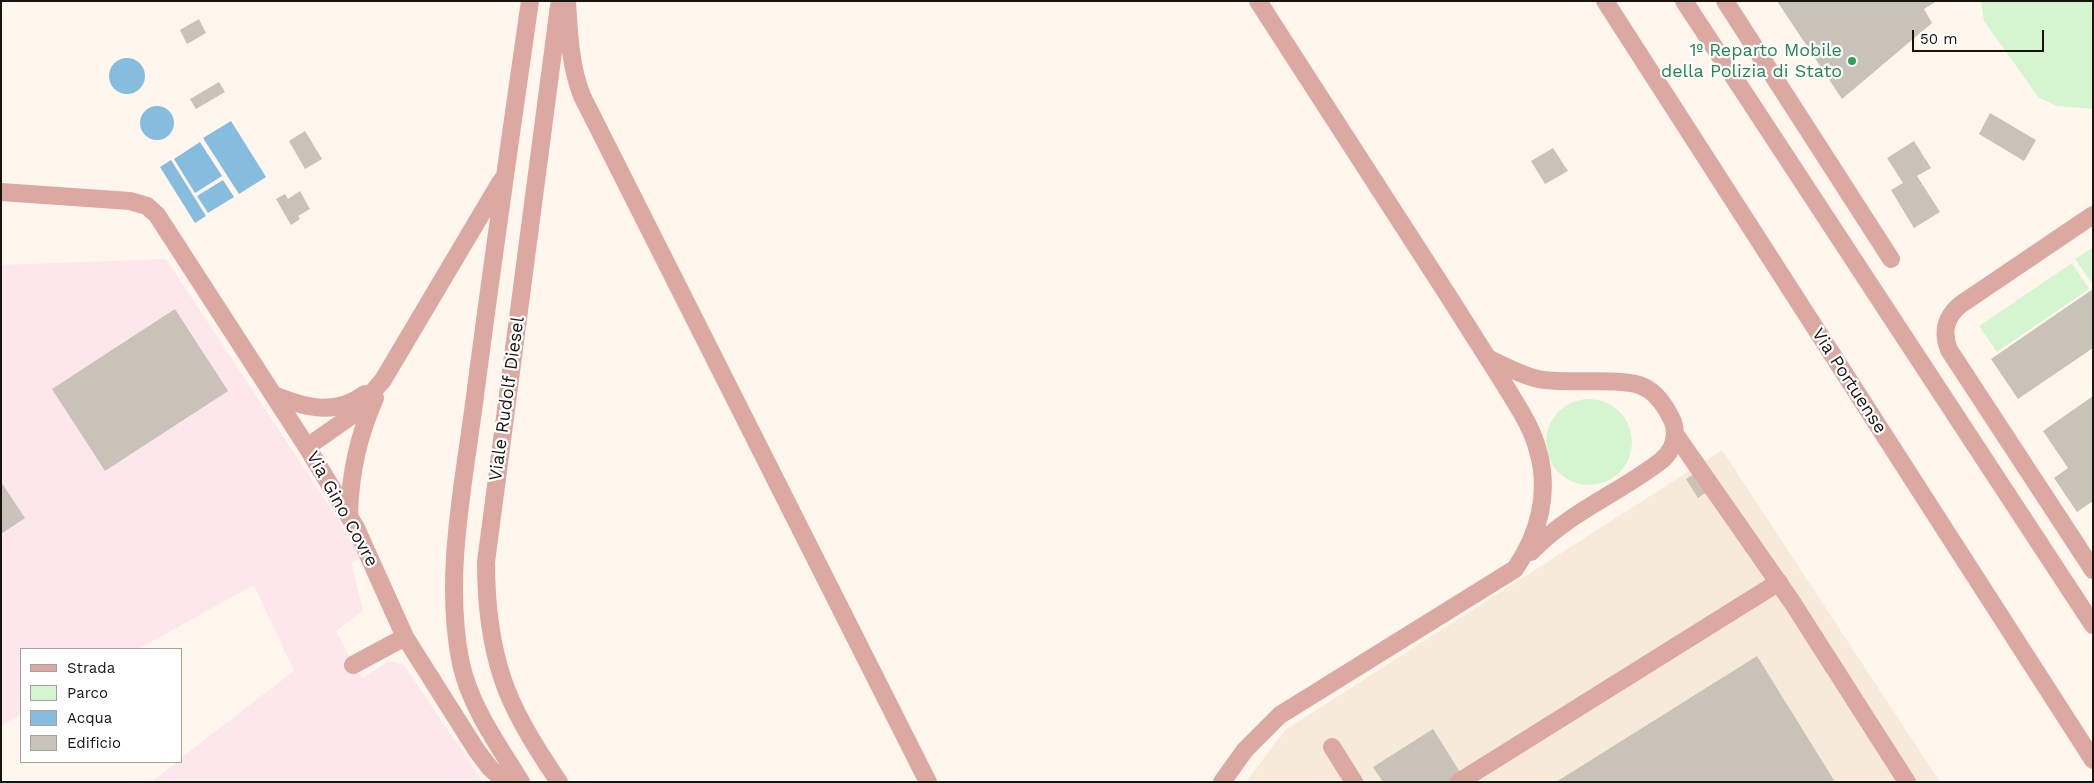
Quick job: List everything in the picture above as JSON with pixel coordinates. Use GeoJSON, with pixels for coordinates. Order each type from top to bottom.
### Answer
{"type":"FeatureCollection","features":[{"type":"Feature","properties":{"kind":"street","name":"Viale Rudolf Diesel"},"geometry":{"type":"LineString","coordinates":[[521,782],[481,718],[468,689],[456,634],[454,602],[457,532],[530,1]]}},
{"type":"Feature","properties":{"kind":"street","name":"Viale Rudolf Diesel"},"geometry":{"type":"LineString","coordinates":[[558,782],[520,716],[502,679],[489,622],[486,562],[559,1]]}},
{"type":"Feature","properties":{"kind":"street"},"geometry":{"type":"LineString","coordinates":[[567,1],[570,54],[573,70],[582,96],[928,782]]}},
{"type":"Feature","properties":{"kind":"street"},"geometry":{"type":"LineString","coordinates":[[1258,1],[1526,420],[1541,461],[1542,491],[1538,524],[1532,543],[1515,569]]}},
{"type":"Feature","properties":{"kind":"street","name":"Via Portuense"},"geometry":{"type":"LineString","coordinates":[[1605,1],[2093,760]]}},
{"type":"Feature","properties":{"kind":"street"},"geometry":{"type":"LineString","coordinates":[[1684,1],[2093,625]]}},
{"type":"Feature","properties":{"kind":"street"},"geometry":{"type":"LineString","coordinates":[[1725,1],[1891,259]]}},
{"type":"Feature","properties":{"kind":"street"},"geometry":{"type":"LineString","coordinates":[[349,516],[351,473],[356,450],[363,427],[383,380],[505,174]]}},
{"type":"Feature","properties":{"kind":"street","name":"Via Gino Covre"},"geometry":{"type":"LineString","coordinates":[[1,192],[130,201],[142,204],[157,215],[274,395],[349,516],[404,637],[477,751],[490,768],[505,782]]}},
{"type":"Feature","properties":{"kind":"street"},"geometry":{"type":"LineString","coordinates":[[2093,215],[1960,305],[1948,317],[1944,334],[1949,350],[2093,570]]}},
{"type":"Feature","properties":{"kind":"street"},"geometry":{"type":"LineString","coordinates":[[1222,782],[1249,746],[1280,715],[1515,569],[1558,526],[1662,460],[1672,447],[1675,434],[1674,425],[1668,412],[1652,393],[1640,385],[1621,382],[1576,382],[1537,379],[1488,358]]}},
{"type":"Feature","properties":{"kind":"street"},"geometry":{"type":"LineString","coordinates":[[274,395],[306,406],[336,408],[354,402],[383,380]]}},
{"type":"Feature","properties":{"kind":"street"},"geometry":{"type":"LineString","coordinates":[[307,447],[354,414],[383,380]]}},
{"type":"Feature","properties":{"kind":"street"},"geometry":{"type":"LineString","coordinates":[[1675,434],[1779,582],[1907,782]]}},
{"type":"Feature","properties":{"kind":"street"},"geometry":{"type":"LineString","coordinates":[[1459,782],[1779,582]]}},
{"type":"Feature","properties":{"kind":"street"},"geometry":{"type":"LineString","coordinates":[[353,665],[404,637]]}},
{"type":"Feature","properties":{"kind":"street"},"geometry":{"type":"LineString","coordinates":[[1332,748],[1354,782]]}},
{"type":"Feature","properties":{"kind":"shaded area"},"geometry":{"type":"Polygon","coordinates":[[[166,259],[361,557],[351,563],[363,611],[336,631],[362,679],[389,661],[404,665],[483,782],[151,782],[176,763],[182,763],[182,757],[294,671],[254,585],[140,648],[20,648],[20,715],[1,726],[1,265],[166,259]]]}},
{"type":"Feature","properties":{"kind":"shaded area"},"geometry":{"type":"Polygon","coordinates":[[[1722,450],[1940,782],[1246,782],[1285,730],[1722,450]]]}},
{"type":"Feature","properties":{"kind":"green space"},"geometry":{"type":"Polygon","coordinates":[[[1981,1],[2093,1],[2093,109],[2057,106],[2039,98],[1984,21],[1981,1]]]}},
{"type":"Feature","properties":{"kind":"green space"},"geometry":{"type":"Polygon","coordinates":[[[2093,247],[2093,285],[2075,259],[2093,247]]]}},
{"type":"Feature","properties":{"kind":"green space"},"geometry":{"type":"Polygon","coordinates":[[[2072,263],[2089,289],[1997,352],[1979,326],[2072,263]]]}},
{"type":"Feature","properties":{"kind":"green space"},"geometry":{"type":"Polygon","coordinates":[[[1589,399],[1613,406],[1625,418],[1632,442],[1625,466],[1613,478],[1589,485],[1565,478],[1553,466],[1546,442],[1553,418],[1565,406],[1589,399]]]}},
{"type":"Feature","properties":{"kind":"water"},"geometry":{"type":"Polygon","coordinates":[[[127,58],[134,59],[140,63],[144,69],[144,83],[140,89],[134,93],[127,94],[120,93],[114,89],[110,83],[109,76],[110,69],[114,63],[120,59],[127,58]]]}},
{"type":"Feature","properties":{"kind":"water"},"geometry":{"type":"Polygon","coordinates":[[[157,106],[169,111],[174,123],[169,135],[157,140],[145,135],[140,123],[145,111],[157,106]]]}},
{"type":"Feature","properties":{"kind":"water"},"geometry":{"type":"Polygon","coordinates":[[[231,121],[266,177],[239,194],[203,138],[231,121]]]}},
{"type":"Feature","properties":{"kind":"water"},"geometry":{"type":"Polygon","coordinates":[[[200,142],[222,176],[195,193],[174,159],[200,142]]]}},
{"type":"Feature","properties":{"kind":"water"},"geometry":{"type":"Polygon","coordinates":[[[171,160],[206,216],[195,223],[160,167],[171,160]]]}},
{"type":"Feature","properties":{"kind":"water"},"geometry":{"type":"Polygon","coordinates":[[[223,180],[234,197],[208,213],[197,196],[223,180]]]}},
{"type":"Feature","properties":{"kind":"building","name":"1º Reparto Mobile della Polizia di Stato"},"geometry":{"type":"Polygon","coordinates":[[[1777,1],[1937,1],[1924,9],[1932,23],[1842,99],[1777,1]]]}},
{"type":"Feature","properties":{"kind":"building"},"geometry":{"type":"Polygon","coordinates":[[[199,19],[206,33],[187,44],[180,30],[199,19]]]}},
{"type":"Feature","properties":{"kind":"building"},"geometry":{"type":"Polygon","coordinates":[[[219,82],[225,92],[196,109],[190,99],[219,82]]]}},
{"type":"Feature","properties":{"kind":"building"},"geometry":{"type":"Polygon","coordinates":[[[1990,113],[2036,140],[2024,161],[1979,134],[1990,113]]]}},
{"type":"Feature","properties":{"kind":"building"},"geometry":{"type":"Polygon","coordinates":[[[305,131],[322,159],[305,169],[289,141],[305,131]]]}},
{"type":"Feature","properties":{"kind":"building"},"geometry":{"type":"Polygon","coordinates":[[[1914,141],[1931,168],[1917,176],[1940,212],[1914,228],[1891,190],[1903,183],[1887,158],[1914,141]]]}},
{"type":"Feature","properties":{"kind":"building"},"geometry":{"type":"Polygon","coordinates":[[[1553,148],[1568,171],[1545,184],[1531,161],[1553,148]]]}},
{"type":"Feature","properties":{"kind":"building"},"geometry":{"type":"Polygon","coordinates":[[[300,191],[310,209],[298,216],[300,219],[291,225],[276,199],[285,194],[288,199],[300,191]]]}},
{"type":"Feature","properties":{"kind":"building"},"geometry":{"type":"Polygon","coordinates":[[[2093,289],[2093,348],[2018,399],[1991,359],[2093,289]]]}},
{"type":"Feature","properties":{"kind":"building"},"geometry":{"type":"Polygon","coordinates":[[[175,309],[228,391],[105,471],[52,389],[175,309]]]}},
{"type":"Feature","properties":{"kind":"building"},"geometry":{"type":"Polygon","coordinates":[[[2093,396],[2093,501],[2077,512],[2054,478],[2068,468],[2043,431],[2093,396]]]}},
{"type":"Feature","properties":{"kind":"building"},"geometry":{"type":"Polygon","coordinates":[[[1696,473],[1708,491],[1698,498],[1686,479],[1696,473]]]}},
{"type":"Feature","properties":{"kind":"building"},"geometry":{"type":"Polygon","coordinates":[[[1,482],[25,518],[1,534],[1,482]]]}},
{"type":"Feature","properties":{"kind":"building"},"geometry":{"type":"Polygon","coordinates":[[[1757,656],[1835,782],[1556,782],[1757,656]]]}},
{"type":"Feature","properties":{"kind":"building"},"geometry":{"type":"Polygon","coordinates":[[[1433,729],[1466,782],[1383,782],[1373,767],[1433,729]]]}},
{"type":"Feature","properties":{"kind":"place","name":"1º Reparto Mobile della Polizia di Stato"},"geometry":{"type":"Point","coordinates":[1852,61]}}]}
